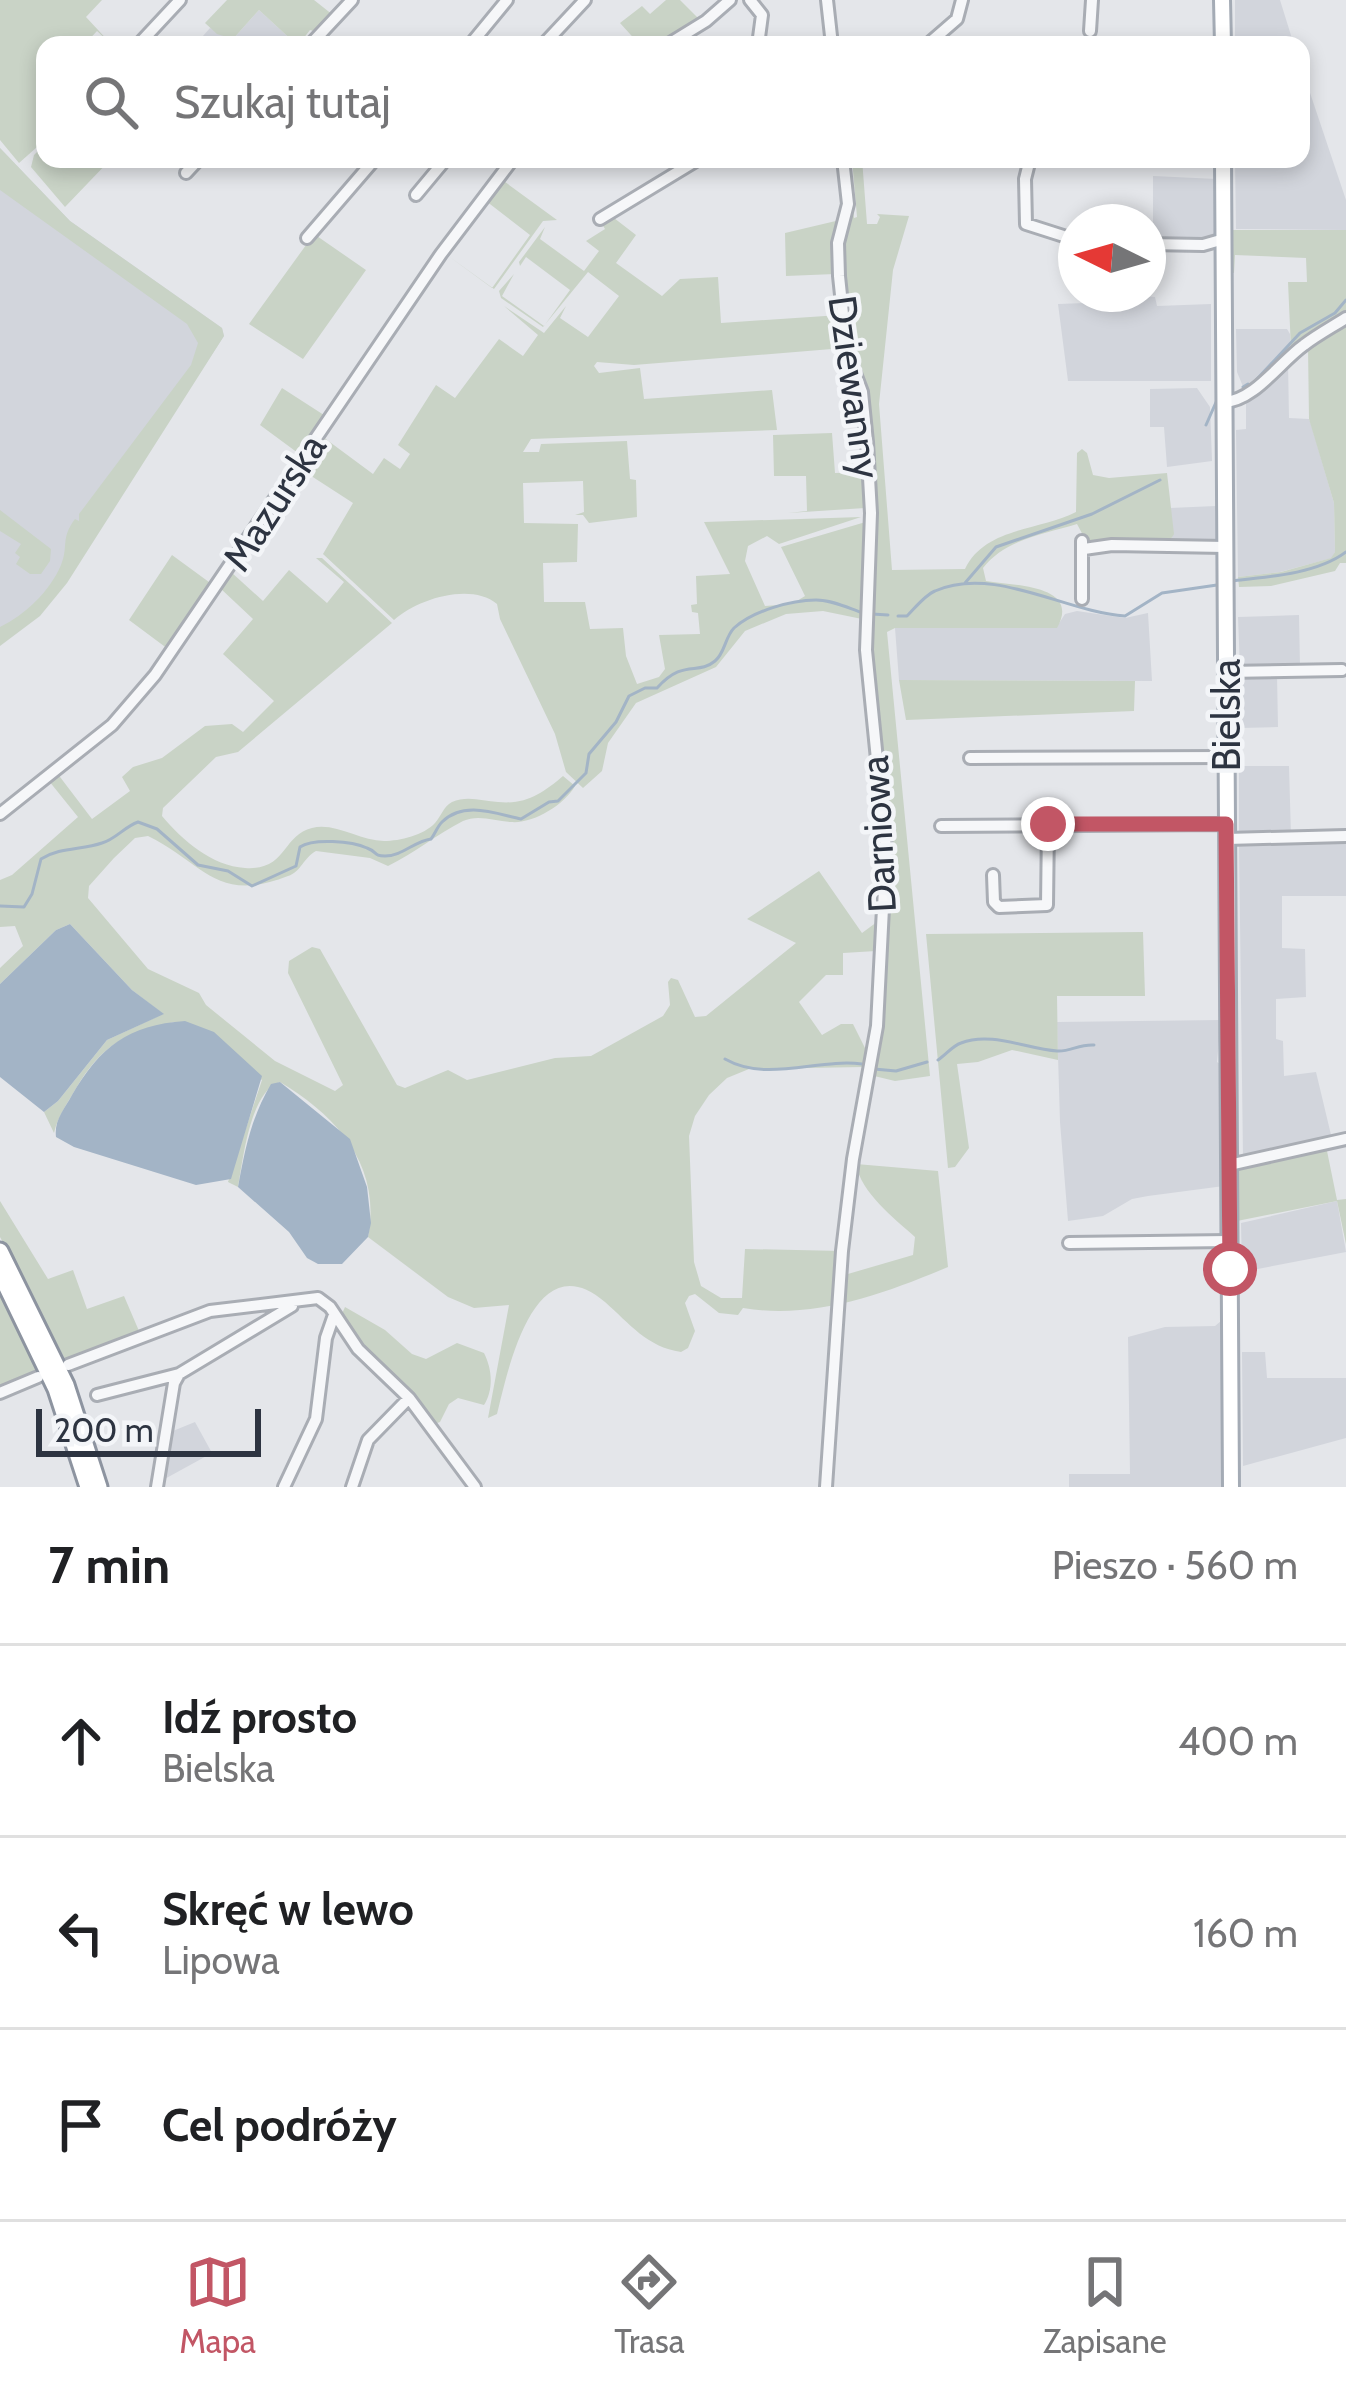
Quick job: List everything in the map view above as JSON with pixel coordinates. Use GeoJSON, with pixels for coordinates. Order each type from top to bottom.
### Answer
{"type":"FeatureCollection","features":[{"type":"Feature","properties":{"kind":"highway"},"geometry":{"type":"LineString","coordinates":[[0,1251],[66,1384],[99,1487]]}},
{"type":"Feature","properties":{"kind":"highway"},"geometry":{"type":"LineString","coordinates":[[0,1273],[56,1389],[88,1487]]}},
{"type":"Feature","properties":{"kind":"main road"},"geometry":{"type":"LineString","coordinates":[[1222,0],[1222,36]]}},
{"type":"Feature","properties":{"kind":"main road","name":"Bielska"},"geometry":{"type":"LineString","coordinates":[[1223,168],[1231,1487]]}},
{"type":"Feature","properties":{"kind":"street"},"geometry":{"type":"LineString","coordinates":[[146,36],[180,0]]}},
{"type":"Feature","properties":{"kind":"street"},"geometry":{"type":"LineString","coordinates":[[318,36],[352,0]]}},
{"type":"Feature","properties":{"kind":"street"},"geometry":{"type":"LineString","coordinates":[[477,36],[507,0]]}},
{"type":"Feature","properties":{"kind":"street"},"geometry":{"type":"LineString","coordinates":[[551,36],[585,0]]}},
{"type":"Feature","properties":{"kind":"street"},"geometry":{"type":"LineString","coordinates":[[682,36],[730,0]]}},
{"type":"Feature","properties":{"kind":"street"},"geometry":{"type":"LineString","coordinates":[[750,0],[761,15],[759,36]]}},
{"type":"Feature","properties":{"kind":"street"},"geometry":{"type":"LineString","coordinates":[[827,0],[831,36]]}},
{"type":"Feature","properties":{"kind":"street"},"geometry":{"type":"LineString","coordinates":[[937,36],[958,19],[962,0]]}},
{"type":"Feature","properties":{"kind":"street"},"geometry":{"type":"LineString","coordinates":[[1090,31],[1092,0]]}},
{"type":"Feature","properties":{"kind":"street"},"geometry":{"type":"LineString","coordinates":[[186,173],[191,168]]}},
{"type":"Feature","properties":{"kind":"street"},"geometry":{"type":"LineString","coordinates":[[307,238],[366,168]]}},
{"type":"Feature","properties":{"kind":"street"},"geometry":{"type":"LineString","coordinates":[[416,195],[438,168]]}},
{"type":"Feature","properties":{"kind":"street","name":"Mazurska"},"geometry":{"type":"LineString","coordinates":[[0,814],[112,725],[165,663],[441,254],[506,168]]}},
{"type":"Feature","properties":{"kind":"street"},"geometry":{"type":"LineString","coordinates":[[600,219],[684,168]]}},
{"type":"Feature","properties":{"kind":"street","name":"Dziewanny"},"geometry":{"type":"LineString","coordinates":[[844,168],[848,204],[837,250],[847,352],[862,392],[867,442],[872,514],[868,612]]}},
{"type":"Feature","properties":{"kind":"street"},"geometry":{"type":"LineString","coordinates":[[1028,168],[1026,224],[1058,234]]}},
{"type":"Feature","properties":{"kind":"street"},"geometry":{"type":"LineString","coordinates":[[1166,244],[1203,245],[1224,239]]}},
{"type":"Feature","properties":{"kind":"street"},"geometry":{"type":"LineString","coordinates":[[1224,403],[1234,402],[1302,346],[1346,318]]}},
{"type":"Feature","properties":{"kind":"street"},"geometry":{"type":"LineString","coordinates":[[1082,599],[1083,545],[1225,547]]}},
{"type":"Feature","properties":{"kind":"street","name":"Darniowa"},"geometry":{"type":"LineString","coordinates":[[826,1487],[842,1251],[877,1026],[886,848],[868,684],[868,612]]}},
{"type":"Feature","properties":{"kind":"street"},"geometry":{"type":"LineString","coordinates":[[1226,672],[1342,670]]}},
{"type":"Feature","properties":{"kind":"street"},"geometry":{"type":"LineString","coordinates":[[970,758],[1226,757]]}},
{"type":"Feature","properties":{"kind":"street"},"geometry":{"type":"LineString","coordinates":[[993,875],[994,902],[999,907],[1047,905],[1048,824]]}},
{"type":"Feature","properties":{"kind":"street"},"geometry":{"type":"LineString","coordinates":[[941,826],[1048,824],[1346,836]]}},
{"type":"Feature","properties":{"kind":"street"},"geometry":{"type":"LineString","coordinates":[[1229,1165],[1346,1139]]}},
{"type":"Feature","properties":{"kind":"street"},"geometry":{"type":"LineString","coordinates":[[1069,1243],[1229,1241]]}},
{"type":"Feature","properties":{"kind":"street"},"geometry":{"type":"LineString","coordinates":[[68,1365],[210,1311],[311,1297],[323,1301],[358,1349],[410,1398],[476,1487]]}},
{"type":"Feature","properties":{"kind":"street"},"geometry":{"type":"LineString","coordinates":[[97,1395],[178,1374],[292,1306]]}},
{"type":"Feature","properties":{"kind":"street"},"geometry":{"type":"LineString","coordinates":[[242,1307],[250,1334]]}},
{"type":"Feature","properties":{"kind":"street"},"geometry":{"type":"LineString","coordinates":[[284,1487],[316,1418],[326,1338],[334,1315]]}},
{"type":"Feature","properties":{"kind":"street"},"geometry":{"type":"LineString","coordinates":[[157,1487],[178,1374]]}},
{"type":"Feature","properties":{"kind":"street"},"geometry":{"type":"LineString","coordinates":[[0,1393],[38,1377]]}},
{"type":"Feature","properties":{"kind":"street"},"geometry":{"type":"LineString","coordinates":[[352,1487],[368,1440],[410,1398]]}},
{"type":"Feature","properties":{"kind":"shaded area"},"geometry":{"type":"Polygon","coordinates":[[[0,0],[102,0],[86,17],[104,36],[97,31],[92,36],[36,36],[36,148],[19,163],[0,140],[0,0]]]}},
{"type":"Feature","properties":{"kind":"shaded area"},"geometry":{"type":"Polygon","coordinates":[[[227,0],[314,0],[333,15],[317,32],[310,30],[305,36],[287,36],[259,10],[236,36],[217,34],[205,23],[227,0]]]}},
{"type":"Feature","properties":{"kind":"shaded area"},"geometry":{"type":"Polygon","coordinates":[[[666,0],[680,0],[698,18],[705,13],[705,17],[674,36],[632,36],[620,23],[642,6],[650,14],[666,0]]]}},
{"type":"Feature","properties":{"kind":"shaded area"},"geometry":{"type":"Polygon","coordinates":[[[1235,0],[1280,0],[1291,36],[1235,36],[1235,0]]]}},
{"type":"Feature","properties":{"kind":"shaded area"},"geometry":{"type":"Polygon","coordinates":[[[259,10],[287,36],[236,36],[259,10]]]}},
{"type":"Feature","properties":{"kind":"shaded area"},"geometry":{"type":"Polygon","coordinates":[[[210,28],[227,36],[203,36],[210,28]]]}},
{"type":"Feature","properties":{"kind":"shaded area"},"geometry":{"type":"Polygon","coordinates":[[[1310,93],[1346,200],[1346,230],[1236,229],[1235,168],[1310,168],[1310,93]]]}},
{"type":"Feature","properties":{"kind":"shaded area"},"geometry":{"type":"Polygon","coordinates":[[[0,148],[70,221],[222,328],[224,336],[54,594],[0,641],[0,148]]]}},
{"type":"Feature","properties":{"kind":"shaded area"},"geometry":{"type":"Polygon","coordinates":[[[0,148],[70,221],[222,328],[224,336],[67,583],[40,616],[0,646],[0,627],[27,609],[50,584],[61,565],[70,526],[75,519],[79,521],[79,514],[191,365],[198,343],[187,324],[0,190],[0,148]]]}},
{"type":"Feature","properties":{"kind":"shaded area"},"geometry":{"type":"Polygon","coordinates":[[[34,155],[36,168],[102,168],[65,207],[31,167],[34,155]]]}},
{"type":"Feature","properties":{"kind":"shaded area"},"geometry":{"type":"Polygon","coordinates":[[[847,168],[854,218],[853,168],[863,168],[867,224],[877,224],[877,214],[909,216],[893,270],[879,404],[892,570],[965,569],[974,555],[999,538],[1076,512],[1077,453],[1082,449],[1093,475],[1167,473],[1174,534],[1169,542],[1094,545],[1077,524],[1026,539],[992,558],[983,568],[986,581],[1053,596],[1062,614],[1057,628],[895,628],[887,632],[930,1076],[895,1081],[870,1075],[886,917],[873,682],[869,442],[852,365],[841,276],[847,168]]]}},
{"type":"Feature","properties":{"kind":"shaded area"},"geometry":{"type":"Polygon","coordinates":[[[1153,176],[1217,179],[1217,238],[1166,241],[1166,204],[1153,204],[1153,176]]]}},
{"type":"Feature","properties":{"kind":"shaded area"},"geometry":{"type":"Polygon","coordinates":[[[501,179],[557,220],[543,221],[492,288],[530,235],[486,201],[501,179]]]}},
{"type":"Feature","properties":{"kind":"shaded area"},"geometry":{"type":"Polygon","coordinates":[[[845,194],[835,274],[786,276],[785,233],[840,220],[845,194]]]}},
{"type":"Feature","properties":{"kind":"shaded area"},"geometry":{"type":"Polygon","coordinates":[[[614,218],[636,235],[616,263],[662,296],[680,279],[718,277],[721,323],[840,315],[844,348],[634,365],[597,362],[594,366],[599,373],[640,368],[644,399],[772,390],[777,430],[531,439],[523,452],[539,452],[541,444],[627,441],[630,479],[636,480],[637,517],[589,523],[583,515],[575,515],[584,512],[583,481],[523,483],[524,523],[578,524],[577,562],[543,563],[544,602],[585,602],[590,629],[623,628],[626,656],[637,684],[659,677],[665,669],[659,635],[700,634],[698,613],[692,612],[691,605],[697,604],[696,576],[730,574],[704,522],[861,517],[779,544],[767,536],[748,546],[745,561],[765,606],[792,604],[805,596],[781,547],[869,521],[862,619],[823,611],[786,614],[745,631],[716,667],[636,703],[608,743],[602,771],[583,788],[566,772],[555,734],[497,604],[473,594],[444,596],[394,620],[323,554],[353,503],[302,470],[292,482],[323,437],[373,474],[384,458],[400,469],[410,454],[398,445],[436,385],[455,398],[499,339],[523,356],[538,335],[504,306],[544,333],[566,306],[560,318],[588,337],[619,296],[588,272],[545,324],[570,290],[526,257],[520,266],[519,262],[545,227],[540,239],[584,271],[599,251],[586,241],[605,229],[600,221],[614,218]]]}},
{"type":"Feature","properties":{"kind":"shaded area"},"geometry":{"type":"Polygon","coordinates":[[[1229,230],[1346,230],[1346,314],[1291,349],[1288,282],[1307,282],[1306,258],[1235,255],[1234,273],[1228,272],[1229,230]]]}},
{"type":"Feature","properties":{"kind":"shaded area"},"geometry":{"type":"Polygon","coordinates":[[[314,234],[366,270],[303,359],[249,324],[314,234]]]}},
{"type":"Feature","properties":{"kind":"shaded area"},"geometry":{"type":"Polygon","coordinates":[[[514,274],[502,296],[544,326],[501,298],[499,291],[514,274]]]}},
{"type":"Feature","properties":{"kind":"shaded area"},"geometry":{"type":"Polygon","coordinates":[[[1211,304],[1211,381],[1068,381],[1059,312],[1166,312],[1166,306],[1211,304]]]}},
{"type":"Feature","properties":{"kind":"shaded area"},"geometry":{"type":"Polygon","coordinates":[[[1346,321],[1346,563],[1335,571],[1271,586],[1239,587],[1238,577],[1281,572],[1331,558],[1335,552],[1334,503],[1309,419],[1308,347],[1346,321]]]}},
{"type":"Feature","properties":{"kind":"shaded area"},"geometry":{"type":"Polygon","coordinates":[[[1236,329],[1287,329],[1290,334],[1291,349],[1244,389],[1237,372],[1236,329]]]}},
{"type":"Feature","properties":{"kind":"shaded area"},"geometry":{"type":"Polygon","coordinates":[[[1288,363],[1289,418],[1309,419],[1311,424],[1334,503],[1335,552],[1332,558],[1280,572],[1238,577],[1236,430],[1246,429],[1246,398],[1288,363]]]}},
{"type":"Feature","properties":{"kind":"shaded area"},"geometry":{"type":"Polygon","coordinates":[[[282,388],[327,417],[302,456],[260,425],[282,388]]]}},
{"type":"Feature","properties":{"kind":"shaded area"},"geometry":{"type":"Polygon","coordinates":[[[1197,388],[1210,407],[1212,461],[1167,467],[1164,427],[1150,427],[1150,389],[1197,388]]]}},
{"type":"Feature","properties":{"kind":"shaded area"},"geometry":{"type":"Polygon","coordinates":[[[832,433],[835,473],[868,472],[865,508],[788,513],[807,511],[806,476],[774,476],[773,435],[832,433]]]}},
{"type":"Feature","properties":{"kind":"shaded area"},"geometry":{"type":"Polygon","coordinates":[[[1216,506],[1214,544],[1172,543],[1170,508],[1216,506]]]}},
{"type":"Feature","properties":{"kind":"shaded area"},"geometry":{"type":"Polygon","coordinates":[[[0,510],[51,549],[41,574],[30,574],[16,564],[20,557],[15,553],[21,544],[0,531],[0,510]]]}},
{"type":"Feature","properties":{"kind":"shaded area"},"geometry":{"type":"Polygon","coordinates":[[[172,555],[213,585],[168,649],[129,620],[172,555]]]}},
{"type":"Feature","properties":{"kind":"shaded area"},"geometry":{"type":"Polygon","coordinates":[[[316,558],[322,558],[392,623],[238,752],[216,757],[163,808],[162,816],[188,842],[221,862],[259,867],[277,859],[295,838],[312,828],[397,840],[430,827],[458,800],[526,800],[563,776],[575,786],[538,816],[520,822],[469,819],[388,866],[370,858],[316,851],[292,874],[244,886],[212,877],[148,836],[135,838],[89,886],[88,898],[148,969],[199,993],[206,1005],[275,1061],[335,1091],[343,1085],[288,973],[289,961],[312,947],[320,949],[397,1085],[405,1088],[448,1070],[467,1080],[555,1058],[591,1056],[663,1016],[670,1005],[671,978],[678,980],[695,1017],[706,1016],[796,943],[747,919],[819,871],[862,933],[881,919],[876,951],[843,953],[843,975],[826,975],[799,1002],[822,1035],[841,1024],[853,1024],[866,1050],[864,1067],[749,1069],[727,1078],[709,1095],[689,1136],[694,1262],[701,1286],[721,1298],[742,1298],[745,1249],[842,1251],[841,1276],[913,1255],[915,1237],[871,1195],[856,1164],[938,1171],[948,1267],[873,1295],[796,1310],[743,1308],[738,1315],[719,1313],[695,1294],[685,1303],[695,1331],[688,1348],[681,1352],[649,1340],[580,1287],[560,1288],[543,1299],[528,1319],[497,1414],[488,1418],[509,1305],[474,1308],[448,1297],[368,1237],[368,1188],[351,1146],[320,1111],[280,1082],[261,1098],[255,1112],[238,1187],[228,1182],[262,1080],[174,1022],[141,1031],[105,1051],[75,1090],[54,1133],[44,1112],[107,1040],[163,1014],[132,990],[70,924],[56,930],[0,984],[0,968],[23,946],[15,926],[0,927],[0,880],[12,875],[78,817],[49,781],[0,821],[0,816],[57,773],[92,819],[130,791],[122,777],[133,767],[162,758],[205,726],[232,724],[243,732],[274,701],[223,654],[253,619],[220,588],[231,572],[263,601],[289,570],[327,603],[344,582],[316,558]]]}},
{"type":"Feature","properties":{"kind":"shaded area"},"geometry":{"type":"Polygon","coordinates":[[[1077,611],[1125,618],[1148,613],[1152,681],[899,680],[895,628],[1056,628],[1065,614],[1077,611]]]}},
{"type":"Feature","properties":{"kind":"shaded area"},"geometry":{"type":"Polygon","coordinates":[[[1299,615],[1300,667],[1240,669],[1238,617],[1299,615]]]}},
{"type":"Feature","properties":{"kind":"shaded area"},"geometry":{"type":"Polygon","coordinates":[[[1277,675],[1278,727],[1240,728],[1239,676],[1277,675]]]}},
{"type":"Feature","properties":{"kind":"shaded area"},"geometry":{"type":"Polygon","coordinates":[[[899,680],[1135,681],[1134,711],[906,720],[899,680]]]}},
{"type":"Feature","properties":{"kind":"shaded area"},"geometry":{"type":"Polygon","coordinates":[[[1239,766],[1289,766],[1291,836],[1239,836],[1239,766]]]}},
{"type":"Feature","properties":{"kind":"shaded area"},"geometry":{"type":"Polygon","coordinates":[[[1346,839],[1346,896],[1282,896],[1282,948],[1305,949],[1306,997],[1276,999],[1276,1039],[1283,1041],[1284,1076],[1316,1072],[1332,1139],[1243,1158],[1239,842],[1346,839]]]}},
{"type":"Feature","properties":{"kind":"shaded area"},"geometry":{"type":"Polygon","coordinates":[[[1143,932],[1145,996],[1057,996],[1058,1060],[1012,1050],[957,1064],[969,1148],[955,1167],[948,1168],[926,934],[1143,932]]]}},
{"type":"Feature","properties":{"kind":"shaded area"},"geometry":{"type":"Polygon","coordinates":[[[1221,1020],[1217,1062],[1223,1066],[1224,1186],[1132,1199],[1103,1216],[1068,1221],[1057,1022],[1221,1020]]]}},
{"type":"Feature","properties":{"kind":"shaded area"},"geometry":{"type":"Polygon","coordinates":[[[1326,1146],[1337,1200],[1346,1199],[1346,1244],[1337,1201],[1237,1221],[1239,1167],[1326,1146]]]}},
{"type":"Feature","properties":{"kind":"shaded area"},"geometry":{"type":"Polygon","coordinates":[[[0,1201],[48,1279],[73,1270],[87,1309],[124,1296],[139,1331],[65,1359],[0,1237],[0,1201]]]}},
{"type":"Feature","properties":{"kind":"shaded area"},"geometry":{"type":"Polygon","coordinates":[[[1337,1201],[1346,1252],[1242,1272],[1241,1223],[1337,1201]]]}},
{"type":"Feature","properties":{"kind":"shaded area"},"geometry":{"type":"Polygon","coordinates":[[[0,1287],[39,1369],[0,1388],[0,1287]]]}},
{"type":"Feature","properties":{"kind":"shaded area"},"geometry":{"type":"Polygon","coordinates":[[[345,1307],[426,1359],[457,1343],[484,1353],[491,1379],[484,1405],[458,1398],[440,1422],[432,1425],[361,1347],[341,1316],[345,1307]]]}},
{"type":"Feature","properties":{"kind":"shaded area"},"geometry":{"type":"Polygon","coordinates":[[[1221,1321],[1223,1487],[1069,1487],[1069,1474],[1130,1474],[1128,1337],[1165,1327],[1215,1326],[1221,1321]]]}},
{"type":"Feature","properties":{"kind":"shaded area"},"geometry":{"type":"Polygon","coordinates":[[[1242,1352],[1265,1352],[1267,1378],[1346,1378],[1346,1438],[1243,1466],[1242,1352]]]}},
{"type":"Feature","properties":{"kind":"shaded area"},"geometry":{"type":"Polygon","coordinates":[[[195,1422],[212,1453],[161,1481],[168,1433],[195,1422]]]}},
{"type":"Feature","properties":{"kind":"water"},"geometry":{"type":"Polygon","coordinates":[[[70,924],[132,990],[164,1014],[107,1040],[44,1112],[0,1077],[0,984],[56,930],[70,924]]]}},
{"type":"Feature","properties":{"kind":"water"},"geometry":{"type":"Polygon","coordinates":[[[185,1021],[214,1032],[262,1076],[231,1179],[196,1185],[74,1147],[56,1137],[63,1110],[105,1052],[147,1028],[185,1021]]]}},
{"type":"Feature","properties":{"kind":"water"},"geometry":{"type":"Polygon","coordinates":[[[280,1082],[350,1139],[367,1187],[368,1237],[342,1264],[318,1264],[307,1258],[289,1232],[238,1187],[258,1109],[271,1084],[280,1082]]]}},
{"type":"Feature","properties":{"kind":"waterway"},"geometry":{"type":"LineString","coordinates":[[1257,379],[1300,333],[1335,313],[1346,300]]}},
{"type":"Feature","properties":{"kind":"waterway"},"geometry":{"type":"LineString","coordinates":[[1243,387],[1248,384]]}},
{"type":"Feature","properties":{"kind":"waterway"},"geometry":{"type":"LineString","coordinates":[[1206,425],[1217,400]]}},
{"type":"Feature","properties":{"kind":"waterway"},"geometry":{"type":"LineString","coordinates":[[965,583],[996,547],[1092,514],[1160,480]]}},
{"type":"Feature","properties":{"kind":"waterway"},"geometry":{"type":"LineString","coordinates":[[1230,581],[1307,570],[1346,552]]}},
{"type":"Feature","properties":{"kind":"waterway"},"geometry":{"type":"LineString","coordinates":[[898,616],[907,616],[931,593],[958,584],[1005,586],[1125,616],[1162,593],[1217,585]]}},
{"type":"Feature","properties":{"kind":"waterway"},"geometry":{"type":"LineString","coordinates":[[0,906],[24,907],[41,859],[107,841],[138,822],[157,829],[198,865],[228,871],[252,886],[296,866],[300,847],[306,844],[343,842],[391,855],[431,839],[442,822],[460,812],[481,810],[521,819],[558,801],[586,773],[589,754],[616,722],[629,696],[657,688],[682,670],[715,661],[731,632],[751,616],[806,601],[828,601],[863,613]]}},
{"type":"Feature","properties":{"kind":"waterway"},"geometry":{"type":"LineString","coordinates":[[872,614],[888,615]]}},
{"type":"Feature","properties":{"kind":"waterway"},"geometry":{"type":"LineString","coordinates":[[938,1060],[958,1044],[973,1040],[1057,1051],[1094,1045]]}},
{"type":"Feature","properties":{"kind":"waterway"},"geometry":{"type":"LineString","coordinates":[[725,1059],[775,1070],[862,1064]]}},
{"type":"Feature","properties":{"kind":"waterway"},"geometry":{"type":"LineString","coordinates":[[874,1069],[896,1071],[927,1062]]}},
{"type":"Feature","properties":{"kind":"route"},"geometry":{"type":"LineString","coordinates":[[1048,824],[1226,824],[1230,1269]]}}]}
